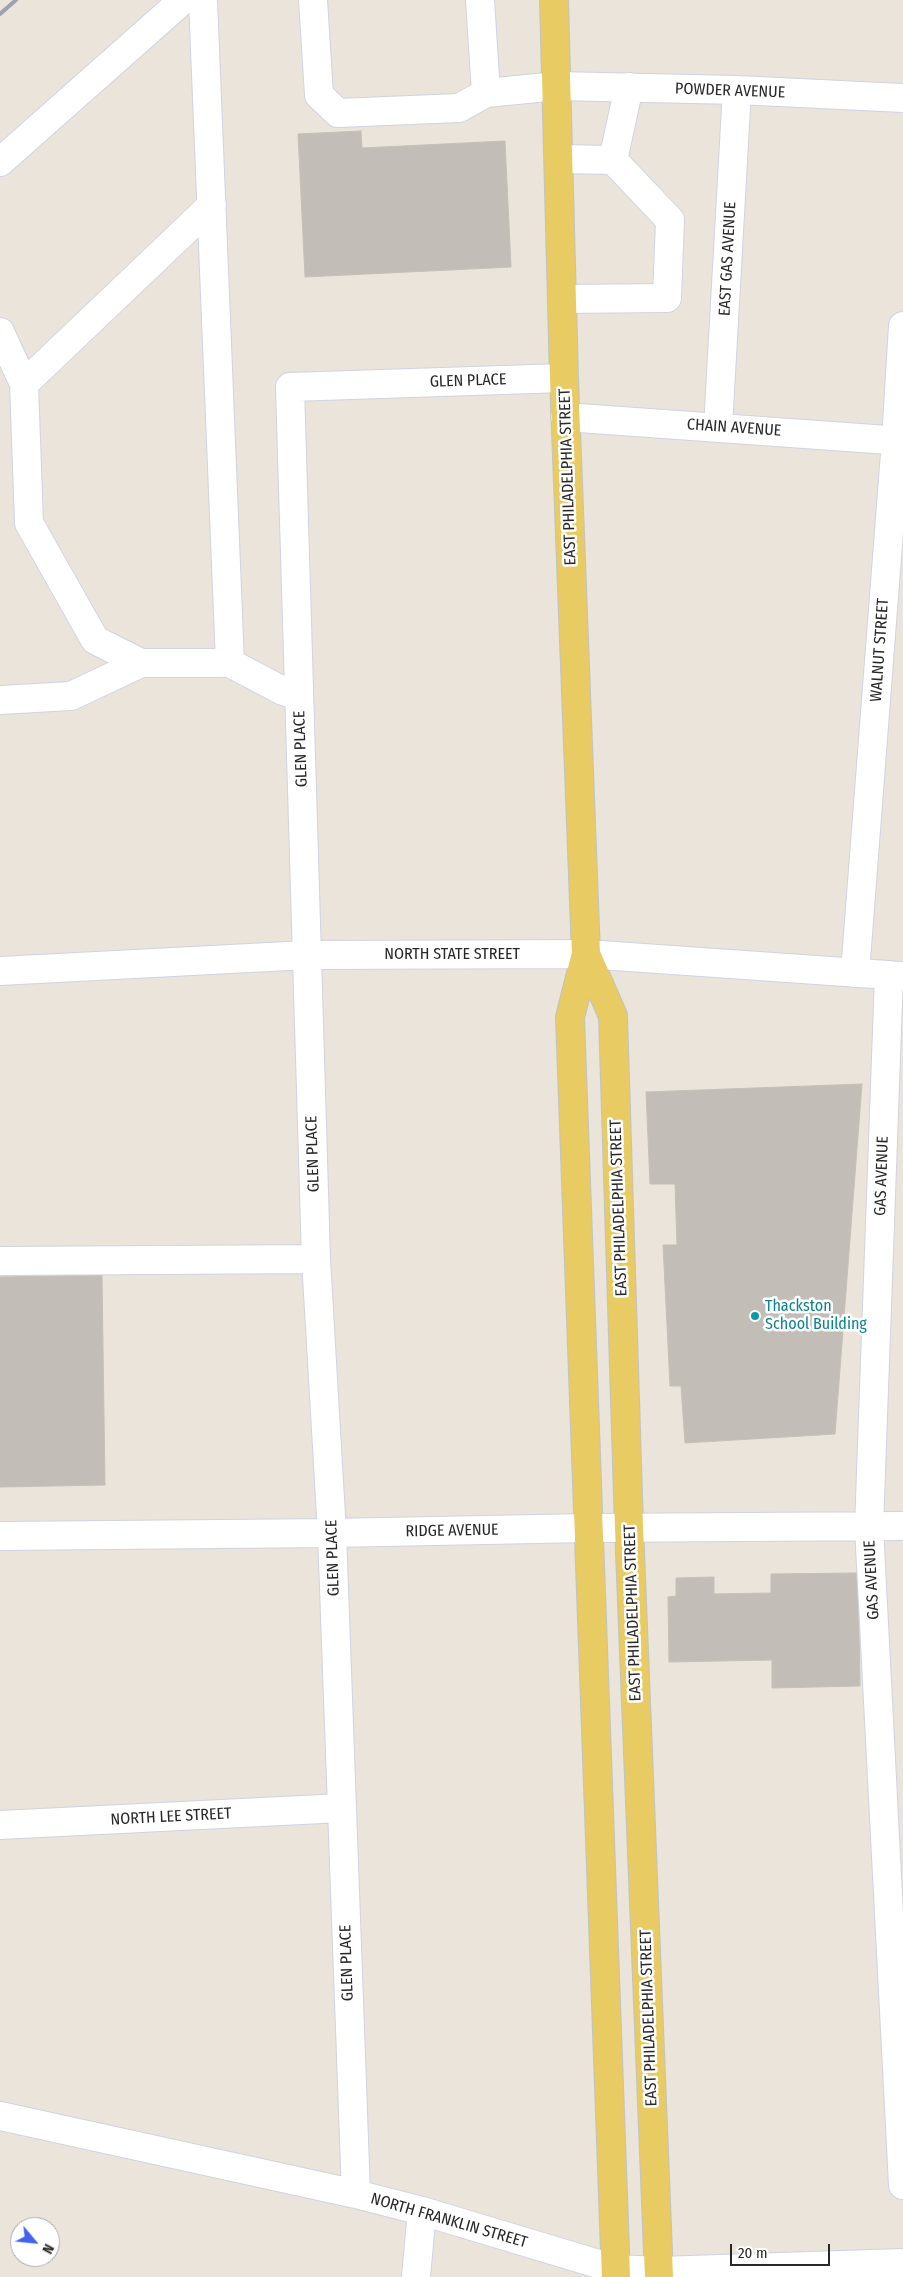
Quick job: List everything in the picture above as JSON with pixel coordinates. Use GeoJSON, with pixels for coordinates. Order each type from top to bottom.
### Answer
{"type":"FeatureCollection","features":[{"type":"Feature","properties":{"kind":"main road","name":"EAST PHILADELPHIA STREET"},"geometry":{"type":"LineString","coordinates":[[554,0],[560,159],[565,416],[586,954],[570,1018],[616,2273]]}},
{"type":"Feature","properties":{"kind":"main road","name":"EAST PHILADELPHIA STREET"},"geometry":{"type":"LineString","coordinates":[[586,954],[613,1016],[629,1528],[659,2274]]}},
{"type":"Feature","properties":{"kind":"street"},"geometry":{"type":"LineString","coordinates":[[0,162],[183,0]]}},
{"type":"Feature","properties":{"kind":"street"},"geometry":{"type":"LineString","coordinates":[[203,0],[230,663]]}},
{"type":"Feature","properties":{"kind":"street"},"geometry":{"type":"LineString","coordinates":[[313,0],[319,95],[338,113],[460,108],[486,93],[480,0]]}},
{"type":"Feature","properties":{"kind":"street","name":"POWDER AVENUE"},"geometry":{"type":"LineString","coordinates":[[486,93],[557,86],[737,90],[903,98]]}},
{"type":"Feature","properties":{"kind":"street"},"geometry":{"type":"LineString","coordinates":[[613,160],[629,88]]}},
{"type":"Feature","properties":{"kind":"street","name":"EAST GAS AVENUE"},"geometry":{"type":"LineString","coordinates":[[718,427],[737,90]]}},
{"type":"Feature","properties":{"kind":"street"},"geometry":{"type":"LineString","coordinates":[[560,159],[613,160],[670,220],[666,298],[562,299]]}},
{"type":"Feature","properties":{"kind":"street"},"geometry":{"type":"LineString","coordinates":[[24,384],[212,205]]}},
{"type":"Feature","properties":{"kind":"street","name":"WALNUT STREET"},"geometry":{"type":"LineString","coordinates":[[854,973],[900,440],[903,326]]}},
{"type":"Feature","properties":{"kind":"street"},"geometry":{"type":"LineString","coordinates":[[0,332],[24,384],[29,523],[95,640],[141,663]]}},
{"type":"Feature","properties":{"kind":"street","name":"GLEN PLACE"},"geometry":{"type":"LineString","coordinates":[[356,2194],[332,1533],[316,1259],[290,387],[564,378]]}},
{"type":"Feature","properties":{"kind":"street","name":"CHAIN AVENUE"},"geometry":{"type":"LineString","coordinates":[[565,416],[900,440]]}},
{"type":"Feature","properties":{"kind":"street"},"geometry":{"type":"LineString","coordinates":[[0,700],[72,696],[141,663],[230,663],[283,691],[300,696]]}},
{"type":"Feature","properties":{"kind":"street","name":"NORTH STATE STREET"},"geometry":{"type":"LineString","coordinates":[[0,971],[307,956],[586,954],[896,976]]}},
{"type":"Feature","properties":{"kind":"street","name":"GAS AVENUE"},"geometry":{"type":"LineString","coordinates":[[896,976],[869,1527],[903,2185]]}},
{"type":"Feature","properties":{"kind":"street"},"geometry":{"type":"LineString","coordinates":[[0,1261],[316,1259]]}},
{"type":"Feature","properties":{"kind":"street","name":"RIDGE AVENUE"},"geometry":{"type":"LineString","coordinates":[[0,1536],[903,1526]]}},
{"type":"Feature","properties":{"kind":"street","name":"NORTH LEE STREET"},"geometry":{"type":"LineString","coordinates":[[0,1825],[342,1808]]}},
{"type":"Feature","properties":{"kind":"street","name":"NORTH FRANKLIN STREET"},"geometry":{"type":"LineString","coordinates":[[0,2116],[356,2194],[422,2211],[616,2273],[860,2271],[903,2263]]}},
{"type":"Feature","properties":{"kind":"street"},"geometry":{"type":"LineString","coordinates":[[416,2277],[422,2211]]}},
{"type":"Feature","properties":{"kind":"building"},"geometry":{"type":"Polygon","coordinates":[[[361,131],[362,148],[505,141],[511,267],[305,277],[298,134],[361,131]]]}},
{"type":"Feature","properties":{"kind":"building","name":"Thackston School Building"},"geometry":{"type":"Polygon","coordinates":[[[862,1084],[835,1434],[685,1443],[681,1386],[670,1386],[663,1245],[677,1245],[675,1184],[650,1184],[646,1092],[862,1084]]]}},
{"type":"Feature","properties":{"kind":"building"},"geometry":{"type":"Polygon","coordinates":[[[102,1275],[105,1485],[0,1487],[0,1277],[102,1275]]]}},
{"type":"Feature","properties":{"kind":"building"},"geometry":{"type":"Polygon","coordinates":[[[858,1573],[860,1686],[772,1688],[772,1660],[669,1662],[668,1597],[676,1596],[676,1578],[714,1577],[714,1594],[771,1593],[771,1574],[858,1573]]]}},
{"type":"Feature","properties":{"kind":"railway"},"geometry":{"type":"LineString","coordinates":[[0,14],[16,0]]}},
{"type":"Feature","properties":{"kind":"place","name":"Thackston School Building"},"geometry":{"type":"Point","coordinates":[755,1316]}}]}
